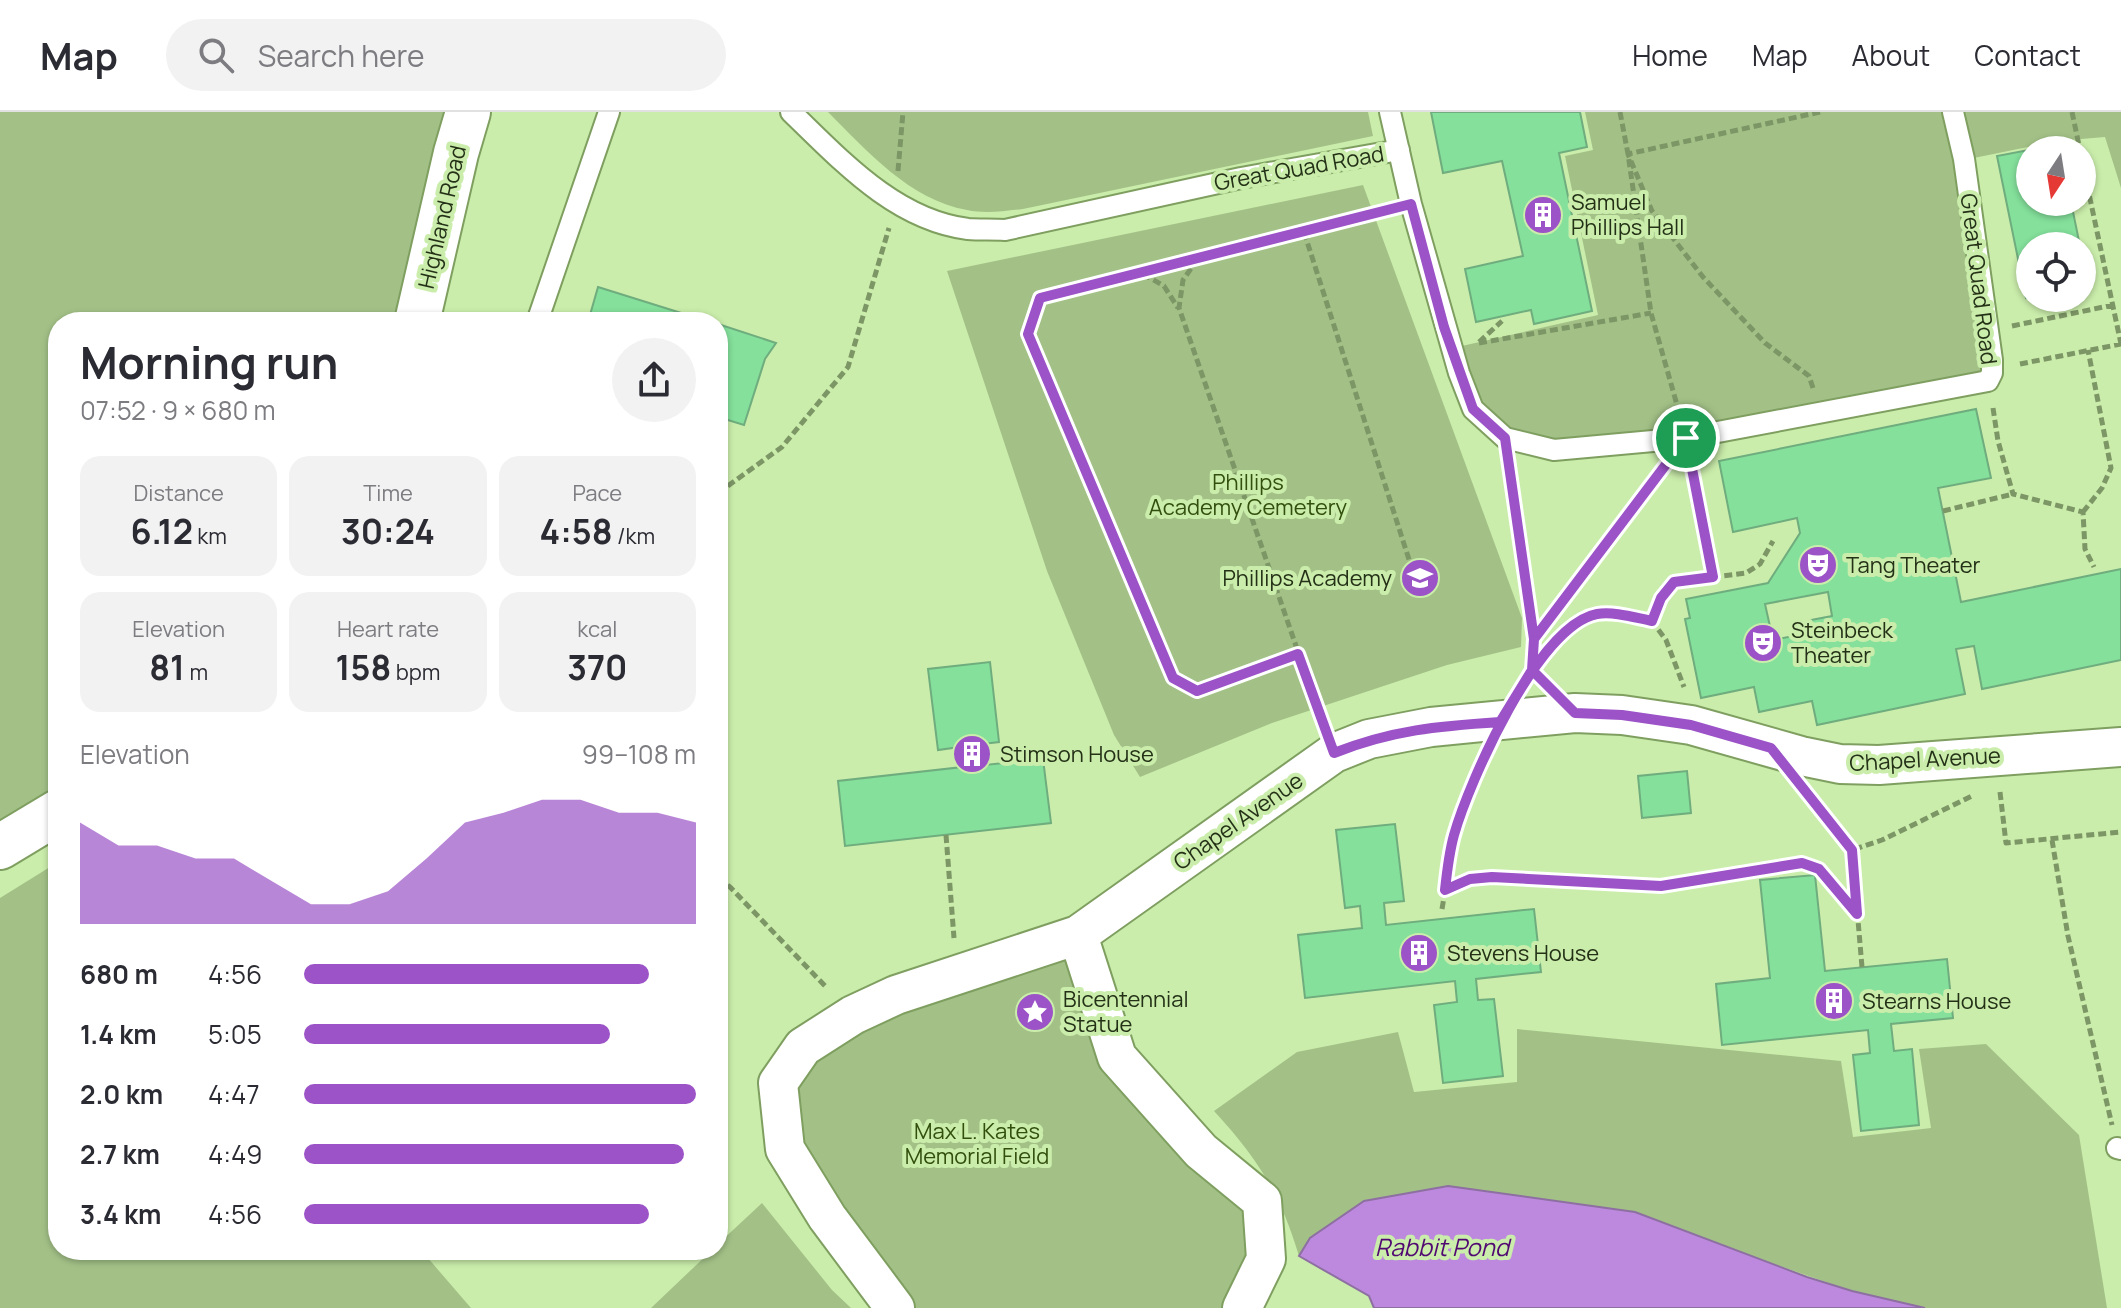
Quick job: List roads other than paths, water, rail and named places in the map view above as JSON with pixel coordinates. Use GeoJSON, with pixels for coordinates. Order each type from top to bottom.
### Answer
{"type":"FeatureCollection","features":[{"type":"Feature","properties":{"kind":"street","name":"Highland Road"},"geometry":{"type":"LineString","coordinates":[[419,312],[468,112]]}},
{"type":"Feature","properties":{"kind":"street","name":"Chapel Avenue"},"geometry":{"type":"LineString","coordinates":[[895,1308],[827,1217],[785,1149],[778,1083],[803,1047],[853,1015],[896,995],[1078,935],[1334,753],[1369,739],[1431,727],[1575,713],[1622,715],[1691,725],[1840,764],[1991,770],[2121,747]]}},
{"type":"Feature","properties":{"kind":"street"},"geometry":{"type":"LineString","coordinates":[[0,847],[48,818]]}},
{"type":"Feature","properties":{"kind":"street"},"geometry":{"type":"LineString","coordinates":[[1078,935],[1117,1057],[1201,1151],[1262,1201],[1266,1259],[1242,1308]]}},
{"type":"Feature","properties":{"kind":"lane"},"geometry":{"type":"LineString","coordinates":[[540,312],[609,112]]}},
{"type":"Feature","properties":{"kind":"lane","name":"Great Quad Road"},"geometry":{"type":"LineString","coordinates":[[791,112],[843,162],[896,203],[931,219],[967,229],[1005,230],[1241,178],[1399,150],[1444,327],[1473,409],[1505,438],[1554,450],[1686,438],[1988,381],[1992,369],[1988,331],[1964,159],[1953,112]]}},
{"type":"Feature","properties":{"kind":"lane"},"geometry":{"type":"LineString","coordinates":[[1390,112],[1399,150]]}},
{"type":"Feature","properties":{"kind":"water","name":"Rabbit Pond"},"geometry":{"type":"Polygon","coordinates":[[[1448,1186],[1635,1212],[1807,1277],[1925,1308],[1374,1308],[1369,1296],[1299,1256],[1310,1238],[1364,1201],[1448,1186]]]}},
{"type":"Feature","properties":{"kind":"place","name":"Samuel Phillips Hall"},"geometry":{"type":"Point","coordinates":[1543,215]}},
{"type":"Feature","properties":{"kind":"place","name":"Tang Theater"},"geometry":{"type":"Point","coordinates":[1818,565]}},
{"type":"Feature","properties":{"kind":"place","name":"Phillips Academy"},"geometry":{"type":"Point","coordinates":[1420,578]}},
{"type":"Feature","properties":{"kind":"place","name":"Steinbeck Theater"},"geometry":{"type":"Point","coordinates":[1763,643]}},
{"type":"Feature","properties":{"kind":"place","name":"Stimson House"},"geometry":{"type":"Point","coordinates":[972,754]}},
{"type":"Feature","properties":{"kind":"place","name":"Stevens House"},"geometry":{"type":"Point","coordinates":[1419,953]}},
{"type":"Feature","properties":{"kind":"place","name":"Stearns House"},"geometry":{"type":"Point","coordinates":[1834,1001]}},
{"type":"Feature","properties":{"kind":"place","name":"Bicentennial Statue"},"geometry":{"type":"Point","coordinates":[1035,1012]}},
{"type":"Feature","properties":{"kind":"park label","name":"Phillips Academy Cemetery"},"geometry":{"type":"Point","coordinates":[1248,494]}},
{"type":"Feature","properties":{"kind":"park label","name":"Max L. Kates Memorial Field"},"geometry":{"type":"Point","coordinates":[977,1144]}}]}
